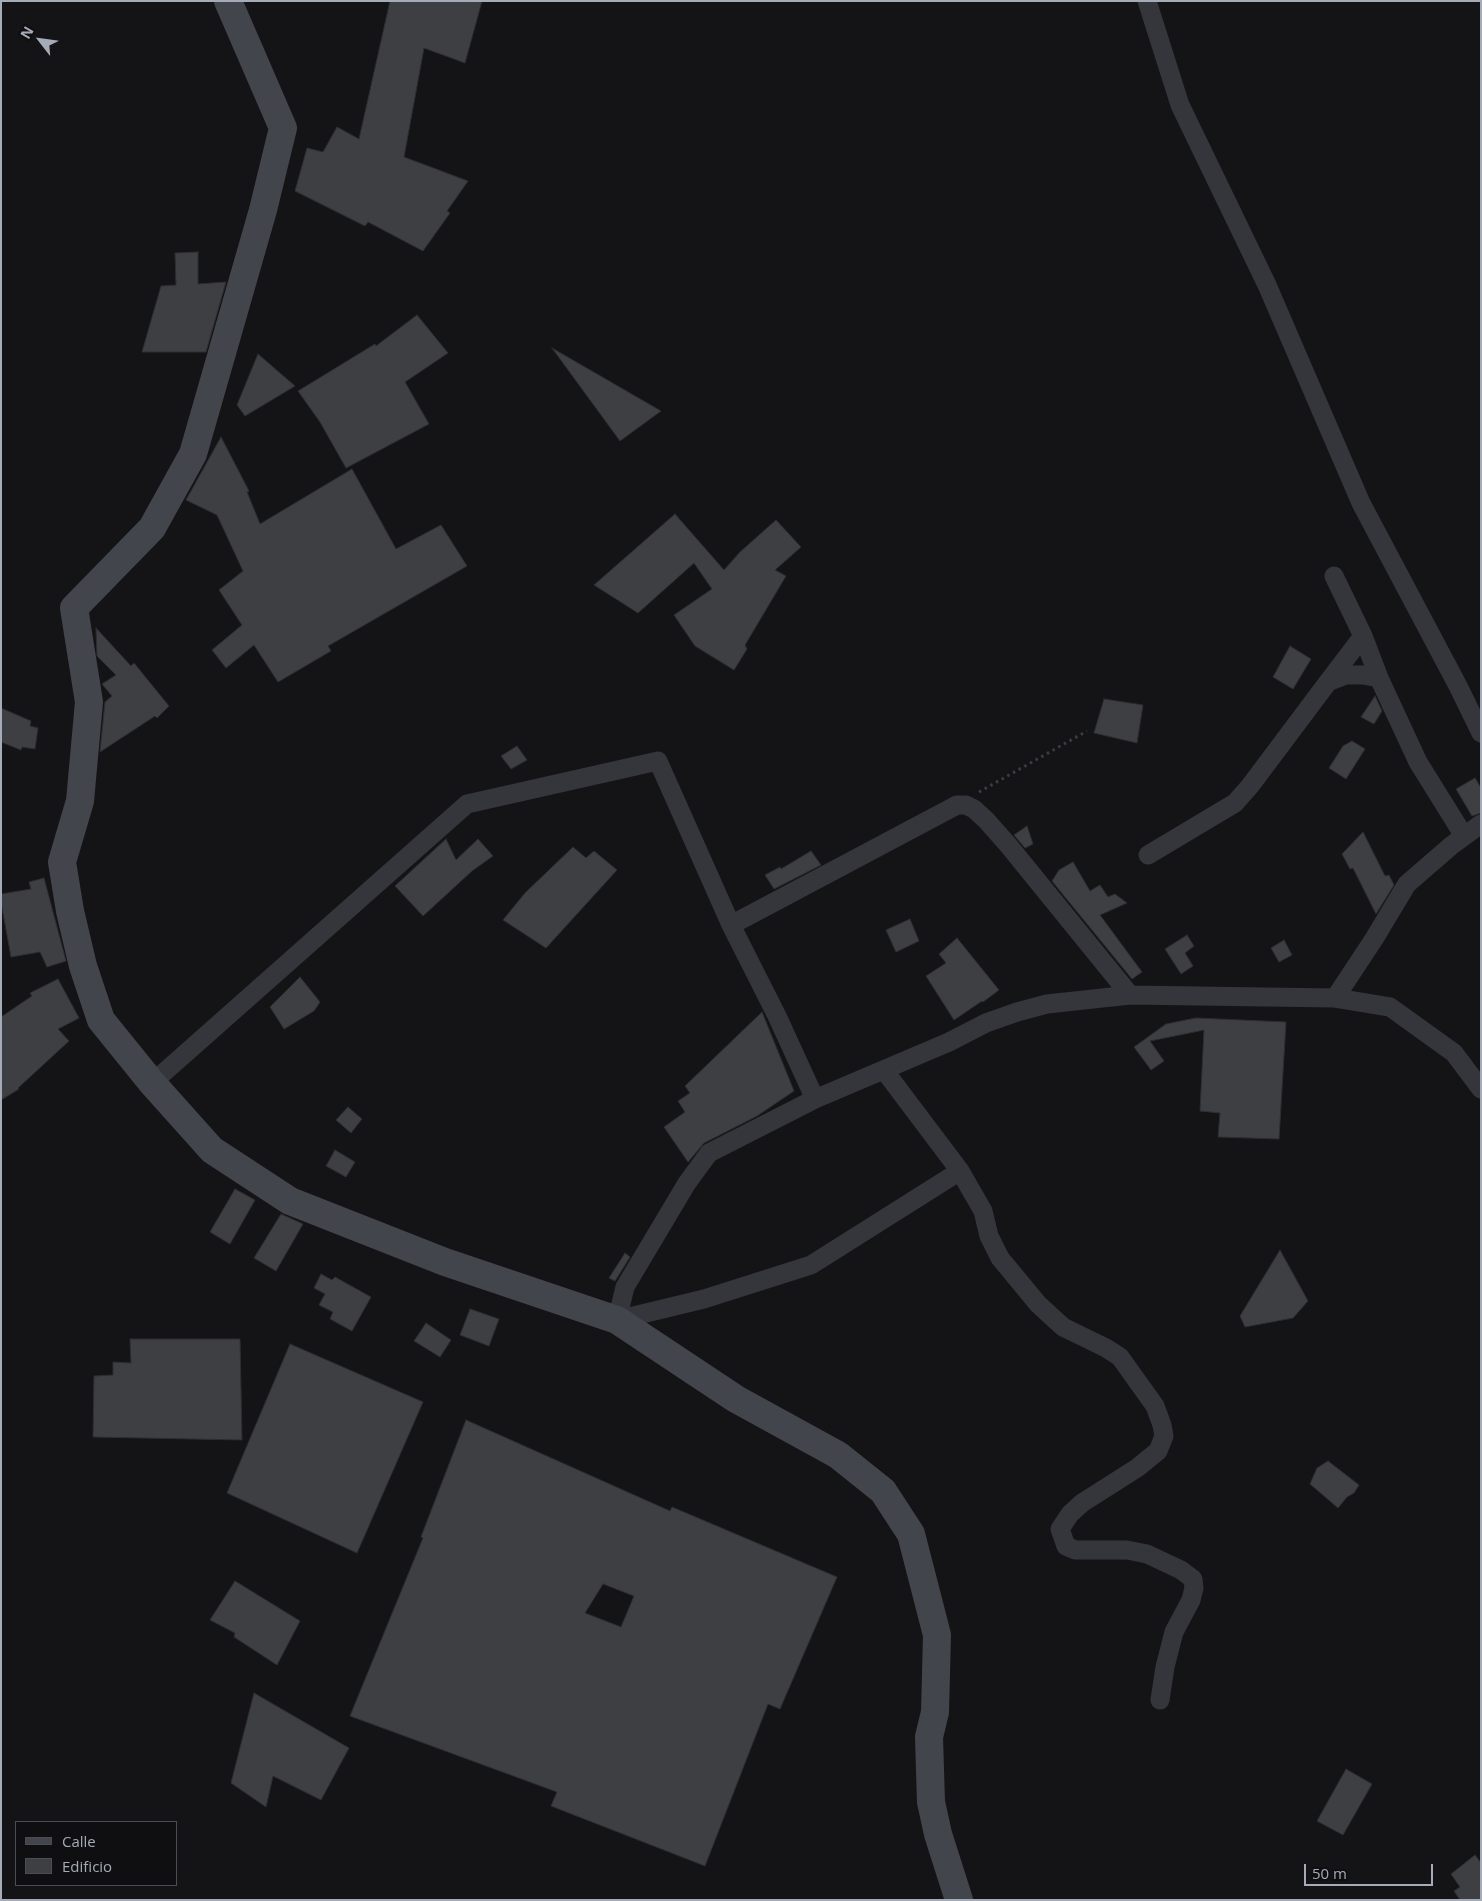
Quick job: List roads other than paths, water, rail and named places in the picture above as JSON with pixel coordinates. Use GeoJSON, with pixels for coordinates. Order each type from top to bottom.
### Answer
{"type":"FeatureCollection","features":[{"type":"Feature","properties":{"kind":"street"},"geometry":{"type":"LineString","coordinates":[[228,1],[283,128],[263,210],[193,454],[152,528],[74,608],[89,702],[80,801],[62,862],[70,912],[83,966],[101,1020],[152,1084],[212,1150],[290,1201],[445,1262],[617,1320],[736,1399],[838,1455],[884,1491],[911,1534],[937,1635],[935,1712],[929,1737],[930,1802],[959,1900]]}},
{"type":"Feature","properties":{"kind":"street"},"geometry":{"type":"LineString","coordinates":[[1147,1],[1180,106],[1266,285],[1361,503],[1481,733]]}},
{"type":"Feature","properties":{"kind":"street"},"geometry":{"type":"LineString","coordinates":[[1334,576],[1363,636],[1379,678],[1418,762],[1464,836]]}},
{"type":"Feature","properties":{"kind":"street"},"geometry":{"type":"LineString","coordinates":[[1148,855],[1235,803],[1250,786],[1363,636]]}},
{"type":"Feature","properties":{"kind":"street"},"geometry":{"type":"LineString","coordinates":[[1328,682],[1346,675],[1363,674],[1379,678]]}},
{"type":"Feature","properties":{"kind":"street"},"geometry":{"type":"LineString","coordinates":[[152,1084],[467,804],[658,762],[731,925],[816,1099]]}},
{"type":"Feature","properties":{"kind":"street"},"geometry":{"type":"LineString","coordinates":[[731,925],[957,805],[966,805],[974,809],[986,820],[1130,996]]}},
{"type":"Feature","properties":{"kind":"street"},"geometry":{"type":"LineString","coordinates":[[1335,998],[1407,884],[1481,824]]}},
{"type":"Feature","properties":{"kind":"street"},"geometry":{"type":"LineString","coordinates":[[617,1320],[625,1286],[687,1183],[709,1154],[816,1099],[949,1042],[986,1023],[1017,1012],[1047,1004],[1130,996],[1335,998],[1390,1007],[1454,1054],[1481,1089]]}},
{"type":"Feature","properties":{"kind":"street"},"geometry":{"type":"LineString","coordinates":[[884,1070],[960,1171],[983,1211],[989,1236],[1000,1258],[1038,1304],[1063,1327],[1120,1357],[1158,1412],[1164,1436],[1158,1451],[1137,1468],[1082,1502],[1070,1514],[1060,1530],[1066,1546],[1075,1550],[1127,1550],[1146,1554],[1181,1570],[1192,1579],[1194,1588],[1191,1600],[1174,1632],[1164,1667],[1160,1700]]}},
{"type":"Feature","properties":{"kind":"street"},"geometry":{"type":"LineString","coordinates":[[617,1320],[704,1299],[811,1265],[960,1171]]}}]}
